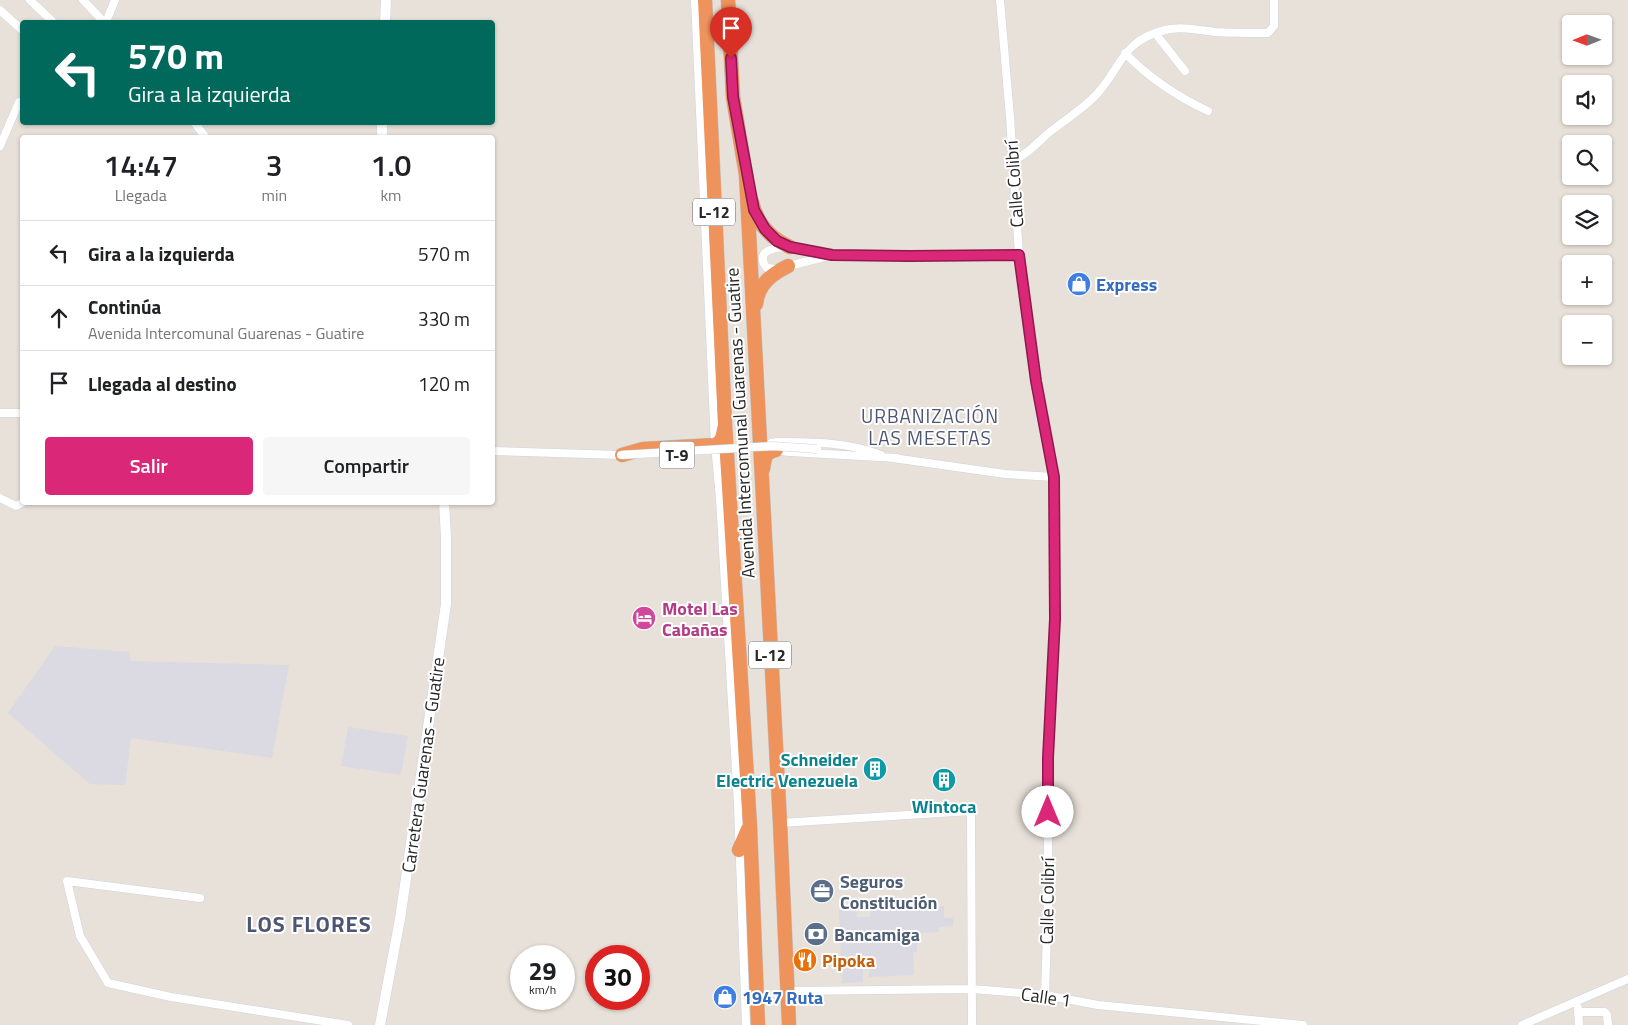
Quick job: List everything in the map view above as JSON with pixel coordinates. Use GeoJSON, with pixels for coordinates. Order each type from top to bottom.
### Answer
{"type":"FeatureCollection","features":[{"type":"Feature","properties":{"kind":"highway","name":"Avenida Intercomunal Guarenas - Guatire"},"geometry":{"type":"LineString","coordinates":[[706,0],[727,467],[750,826],[758,1025]]}},
{"type":"Feature","properties":{"kind":"highway","name":"Avenida Intercomunal Guarenas - Guatire"},"geometry":{"type":"LineString","coordinates":[[728,0],[733,97],[746,175],[789,1025]]}},
{"type":"Feature","properties":{"kind":"highway"},"geometry":{"type":"LineString","coordinates":[[746,175],[757,217],[769,234],[777,241],[790,247]]}},
{"type":"Feature","properties":{"kind":"highway"},"geometry":{"type":"LineString","coordinates":[[754,319],[757,296],[761,287],[768,279],[788,266]]}},
{"type":"Feature","properties":{"kind":"highway"},"geometry":{"type":"LineString","coordinates":[[757,410],[766,439],[776,446],[765,458],[762,487]]}},
{"type":"Feature","properties":{"kind":"highway"},"geometry":{"type":"LineString","coordinates":[[716,450],[723,437],[725,423]]}},
{"type":"Feature","properties":{"kind":"highway","name":"T-9"},"geometry":{"type":"LineString","coordinates":[[621,455],[644,457],[709,454],[716,450],[724,458],[727,467]]}},
{"type":"Feature","properties":{"kind":"highway"},"geometry":{"type":"LineString","coordinates":[[720,499],[731,526]]}},
{"type":"Feature","properties":{"kind":"highway"},"geometry":{"type":"LineString","coordinates":[[739,850],[750,826]]}},
{"type":"Feature","properties":{"kind":"main road"},"geometry":{"type":"LineString","coordinates":[[385,20],[386,0]]}},
{"type":"Feature","properties":{"kind":"main road","name":"Carretera Guarenas - Guatire"},"geometry":{"type":"LineString","coordinates":[[380,1025],[403,900],[446,604],[444,505]]}},
{"type":"Feature","properties":{"kind":"street"},"geometry":{"type":"LineString","coordinates":[[30,0],[51,20]]}},
{"type":"Feature","properties":{"kind":"street"},"geometry":{"type":"LineString","coordinates":[[83,0],[103,20]]}},
{"type":"Feature","properties":{"kind":"street"},"geometry":{"type":"LineString","coordinates":[[106,20],[116,0]]}},
{"type":"Feature","properties":{"kind":"street","name":"Avenida Intercomunal Guarenas - Guatire"},"geometry":{"type":"LineString","coordinates":[[695,0],[716,450],[738,805],[746,1025]]}},
{"type":"Feature","properties":{"kind":"street","name":"Calle Colibrí"},"geometry":{"type":"LineString","coordinates":[[1000,0],[1019,255],[1036,381],[1054,477],[1055,619],[1048,758],[1048,901],[1045,995]]}},
{"type":"Feature","properties":{"kind":"street"},"geometry":{"type":"LineString","coordinates":[[1012,161],[1025,155],[1052,130],[1091,100],[1103,86],[1125,53],[1136,43],[1155,33],[1178,28],[1222,32],[1268,33],[1274,26],[1274,0]]}},
{"type":"Feature","properties":{"kind":"street"},"geometry":{"type":"LineString","coordinates":[[0,10],[20,28]]}},
{"type":"Feature","properties":{"kind":"street"},"geometry":{"type":"LineString","coordinates":[[1155,33],[1185,70]]}},
{"type":"Feature","properties":{"kind":"street"},"geometry":{"type":"LineString","coordinates":[[1125,53],[1136,64],[1174,92],[1208,111]]}},
{"type":"Feature","properties":{"kind":"street"},"geometry":{"type":"LineString","coordinates":[[0,146],[19,102]]}},
{"type":"Feature","properties":{"kind":"street"},"geometry":{"type":"LineString","coordinates":[[832,255],[777,269],[767,268],[763,263],[765,252],[771,249],[790,247],[832,255],[1019,255]]}},
{"type":"Feature","properties":{"kind":"street"},"geometry":{"type":"LineString","coordinates":[[0,413],[20,413]]}},
{"type":"Feature","properties":{"kind":"street"},"geometry":{"type":"LineString","coordinates":[[495,451],[621,455],[773,446],[881,455],[1005,474],[1054,477]]}},
{"type":"Feature","properties":{"kind":"street"},"geometry":{"type":"LineString","coordinates":[[776,446],[851,457],[897,458]]}},
{"type":"Feature","properties":{"kind":"street"},"geometry":{"type":"LineString","coordinates":[[776,446],[849,446],[881,455]]}},
{"type":"Feature","properties":{"kind":"street"},"geometry":{"type":"LineString","coordinates":[[0,498],[16,506],[20,504]]}},
{"type":"Feature","properties":{"kind":"street"},"geometry":{"type":"LineString","coordinates":[[780,823],[971,811],[972,1025]]}},
{"type":"Feature","properties":{"kind":"street"},"geometry":{"type":"LineString","coordinates":[[200,898],[67,881],[80,936],[108,982],[171,998],[348,1025]]}},
{"type":"Feature","properties":{"kind":"street"},"geometry":{"type":"LineString","coordinates":[[1522,1025],[1628,979]]}},
{"type":"Feature","properties":{"kind":"street","name":"Calle 1"},"geometry":{"type":"LineString","coordinates":[[788,991],[972,989],[1045,995],[1098,1005],[1303,1025]]}},
{"type":"Feature","properties":{"kind":"street"},"geometry":{"type":"LineString","coordinates":[[1578,1001],[1579,1025]]}},
{"type":"Feature","properties":{"kind":"street"},"geometry":{"type":"LineString","coordinates":[[1578,1012],[1605,1012],[1608,1025]]}},
{"type":"Feature","properties":{"kind":"shaded area"},"geometry":{"type":"Polygon","coordinates":[[[55,646],[129,652],[131,661],[289,665],[272,758],[131,738],[125,785],[90,784],[8,713],[55,646]]]}},
{"type":"Feature","properties":{"kind":"shaded area"},"geometry":{"type":"Polygon","coordinates":[[[348,727],[408,736],[401,775],[341,766],[348,727]]]}},
{"type":"Feature","properties":{"kind":"shaded area"},"geometry":{"type":"Polygon","coordinates":[[[944,906],[944,918],[953,918],[953,926],[939,927],[939,932],[917,933],[917,952],[913,952],[914,975],[869,977],[869,963],[863,963],[863,982],[842,983],[839,910],[856,910],[857,917],[870,917],[870,909],[944,906]]]}},
{"type":"Feature","properties":{"kind":"place","name":"Express"},"geometry":{"type":"Point","coordinates":[1079,284]}},
{"type":"Feature","properties":{"kind":"place","name":"Motel Las Cabañas"},"geometry":{"type":"Point","coordinates":[644,618]}},
{"type":"Feature","properties":{"kind":"place","name":"Schneider Electric Venezuela"},"geometry":{"type":"Point","coordinates":[875,769]}},
{"type":"Feature","properties":{"kind":"place","name":"Wintoca"},"geometry":{"type":"Point","coordinates":[944,780]}},
{"type":"Feature","properties":{"kind":"place","name":"Seguros Constitución"},"geometry":{"type":"Point","coordinates":[822,891]}},
{"type":"Feature","properties":{"kind":"place","name":"Bancamiga"},"geometry":{"type":"Point","coordinates":[816,934]}},
{"type":"Feature","properties":{"kind":"place","name":"Pipoka"},"geometry":{"type":"Point","coordinates":[805,960]}},
{"type":"Feature","properties":{"kind":"place","name":"1947 Ruta"},"geometry":{"type":"Point","coordinates":[725,997]}},
{"type":"Feature","properties":{"kind":"district","name":"URBANIZACIÓN LAS MESETAS"},"geometry":{"type":"Point","coordinates":[930,426]}},
{"type":"Feature","properties":{"kind":"district","name":"LOS FLORES"},"geometry":{"type":"Point","coordinates":[309,924]}},
{"type":"Feature","properties":{"kind":"route"},"geometry":{"type":"LineString","coordinates":[[731,58],[733,97],[754,210],[765,229],[777,241],[790,247],[832,255],[1019,255],[1036,381],[1054,477],[1055,619],[1048,758],[1048,812]]}}]}
